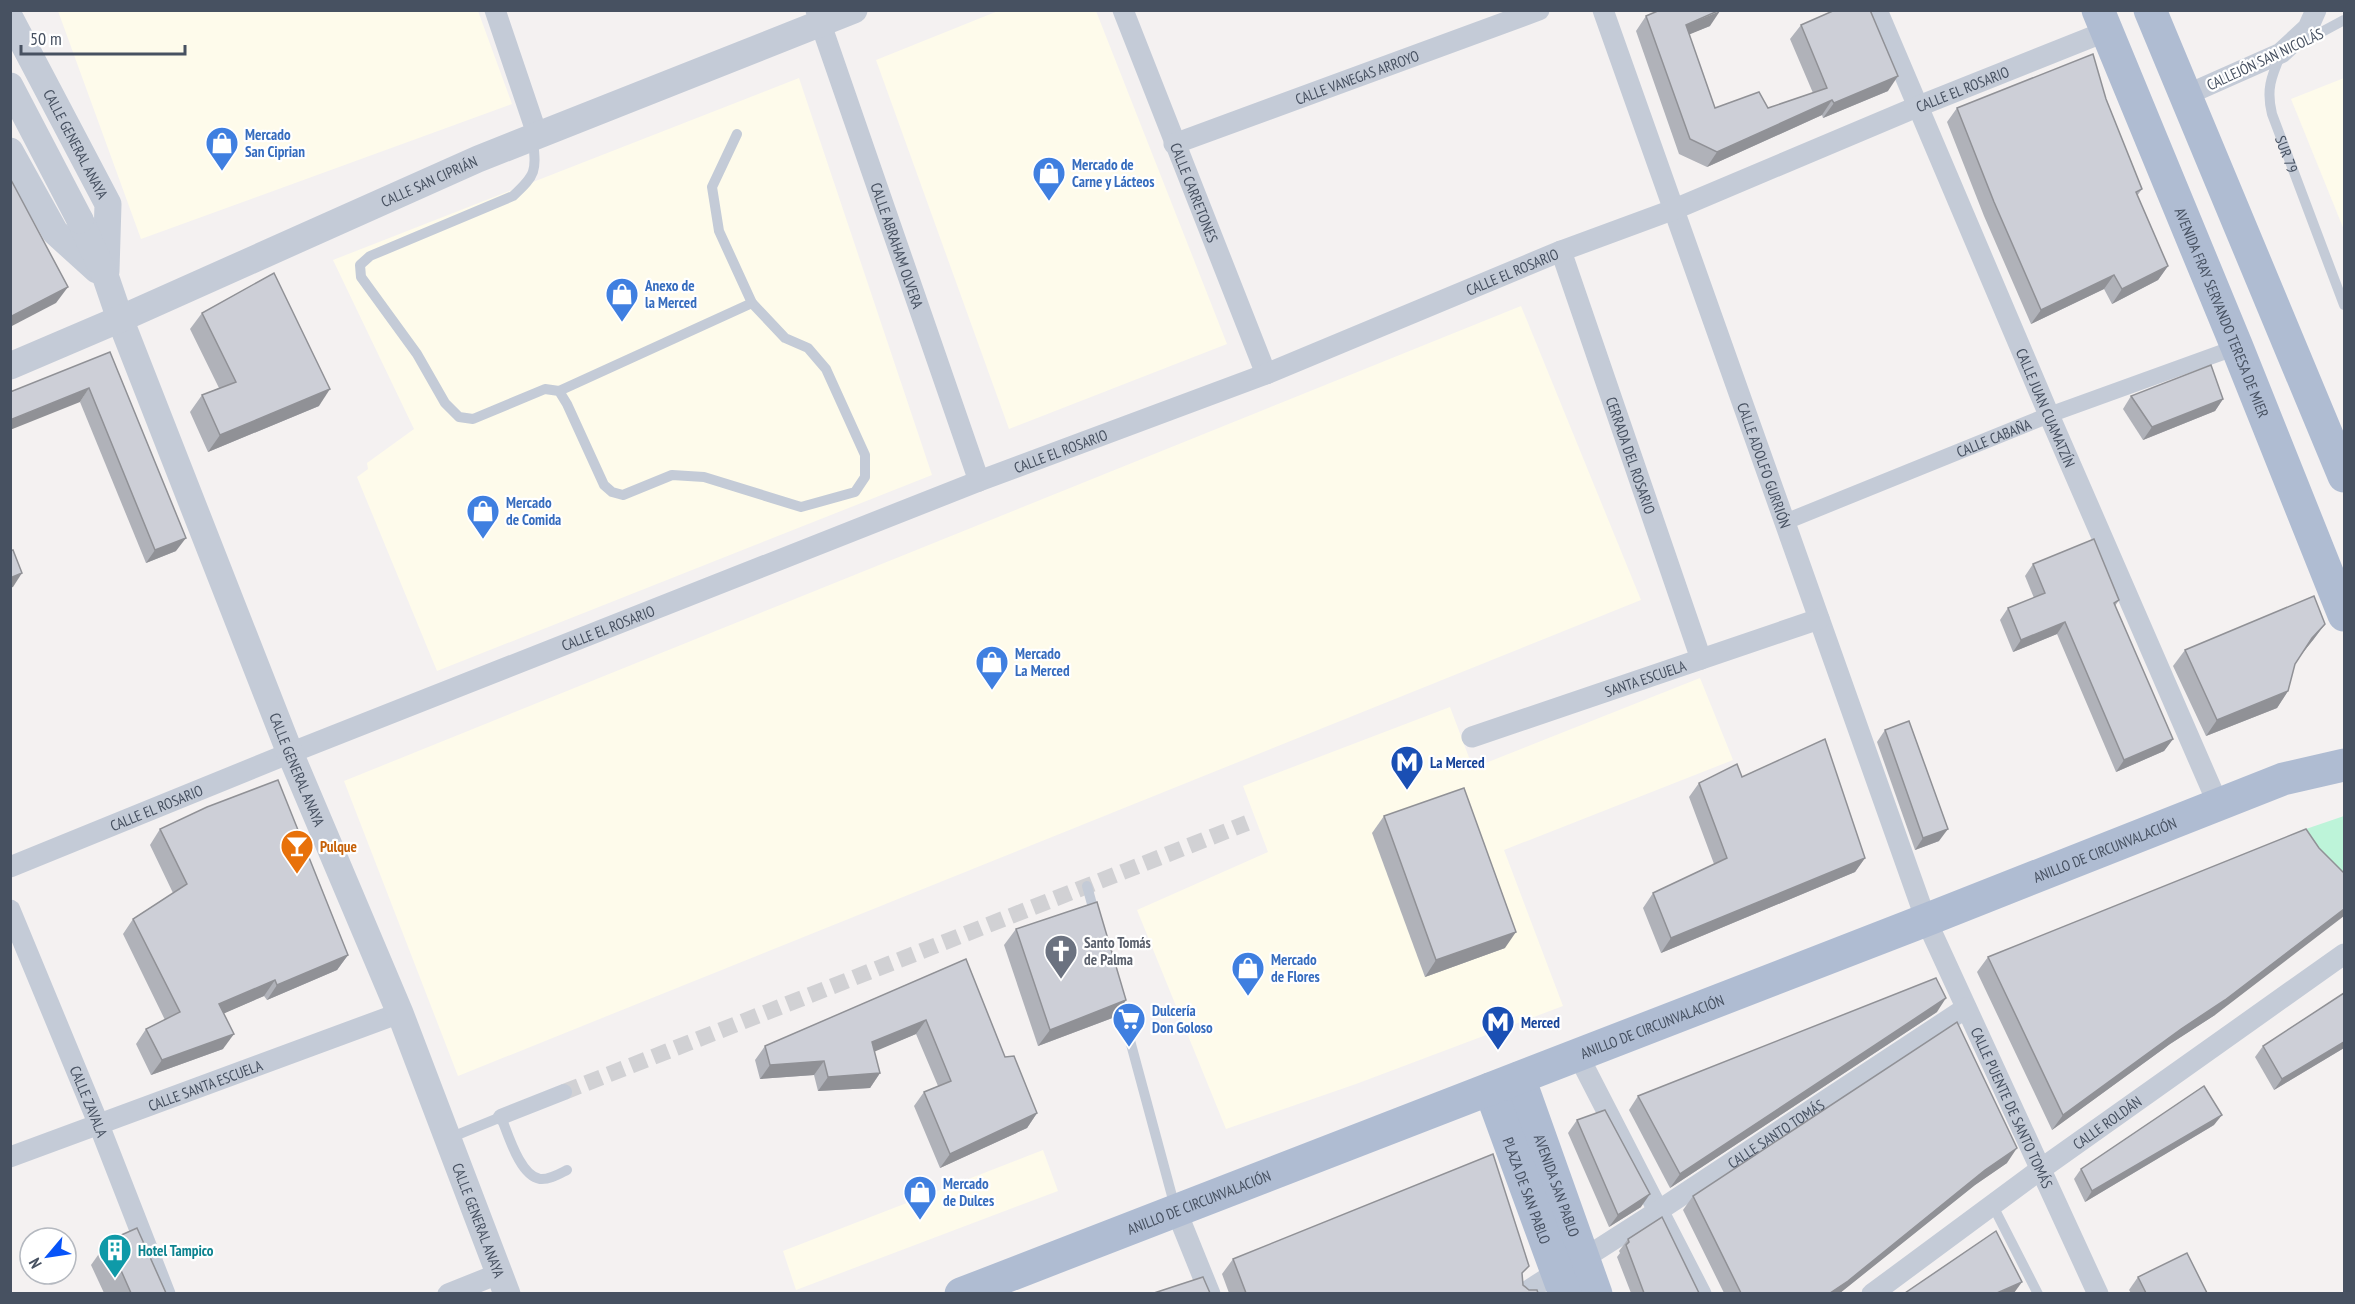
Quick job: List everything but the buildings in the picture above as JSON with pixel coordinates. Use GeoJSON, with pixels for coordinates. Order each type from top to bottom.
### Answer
{"type":"FeatureCollection","features":[{"type":"Feature","properties":{"kind":"main road"},"geometry":{"type":"LineString","coordinates":[[2150,10],[2344,476]]}},
{"type":"Feature","properties":{"kind":"main road","name":"AVENIDA FRAY SERVANDO TERESA DE MIER"},"geometry":{"type":"LineString","coordinates":[[2103,21],[2344,615]]}},
{"type":"Feature","properties":{"kind":"main road","name":"ANILLO DE CIRCUNVALACIÓN"},"geometry":{"type":"LineString","coordinates":[[961,1293],[1926,920],[2283,778],[2344,765]]}},
{"type":"Feature","properties":{"kind":"main road","name":"PLAZA DE SAN PABLO"},"geometry":{"type":"LineString","coordinates":[[1504,1083],[1568,1275]]}},
{"type":"Feature","properties":{"kind":"main road"},"geometry":{"type":"LineString","coordinates":[[1568,1275],[1596,1293]]}},
{"type":"Feature","properties":{"kind":"street"},"geometry":{"type":"LineString","coordinates":[[495,10],[535,135]]}},
{"type":"Feature","properties":{"kind":"street","name":"CALLE SAN CIPRIÁN"},"geometry":{"type":"LineString","coordinates":[[10,366],[535,135],[818,17],[854,10]]}},
{"type":"Feature","properties":{"kind":"street","name":"CALLE CARRETONES"},"geometry":{"type":"LineString","coordinates":[[1124,10],[1174,144],[1266,374]]}},
{"type":"Feature","properties":{"kind":"street","name":"CALLE VANEGAS ARROYO"},"geometry":{"type":"LineString","coordinates":[[1174,144],[1539,10]]}},
{"type":"Feature","properties":{"kind":"street","name":"CALLE ADOLFO GURRIÓN"},"geometry":{"type":"LineString","coordinates":[[1603,10],[1926,920]]}},
{"type":"Feature","properties":{"kind":"street","name":"CALLE JUAN CUAMATZÍN"},"geometry":{"type":"LineString","coordinates":[[1877,10],[2218,804]]}},
{"type":"Feature","properties":{"kind":"street","name":"SUR 79"},"geometry":{"type":"LineString","coordinates":[[2281,53],[2308,28],[2316,10]]}},
{"type":"Feature","properties":{"kind":"street","name":"CALLE ABRAHAM OLVERA"},"geometry":{"type":"LineString","coordinates":[[818,17],[979,481]]}},
{"type":"Feature","properties":{"kind":"street","name":"CALLE GENERAL ANAYA"},"geometry":{"type":"LineString","coordinates":[[10,18],[108,204],[106,278]]}},
{"type":"Feature","properties":{"kind":"street","name":"CALLE EL ROSARIO"},"geometry":{"type":"LineString","coordinates":[[10,867],[290,753],[979,481],[1266,374],[1561,251],[1675,209],[1918,106],[2103,21]]}},
{"type":"Feature","properties":{"kind":"street","name":"CALLEJÓN SAN NICOLÁS"},"geometry":{"type":"LineString","coordinates":[[2184,96],[2281,53]]}},
{"type":"Feature","properties":{"kind":"street","name":"CALLE GENERAL ANAYA"},"geometry":{"type":"LineString","coordinates":[[10,86],[80,220],[106,278],[290,753],[400,1013],[503,1284]]}},
{"type":"Feature","properties":{"kind":"street","name":"CALLE GENERAL ANAYA"},"geometry":{"type":"LineString","coordinates":[[10,150],[55,232],[106,278]]}},
{"type":"Feature","properties":{"kind":"street","name":"CERRADA DEL ROSARIO"},"geometry":{"type":"LineString","coordinates":[[1561,251],[1701,659]]}},
{"type":"Feature","properties":{"kind":"street","name":"CALLE CABAÑA"},"geometry":{"type":"LineString","coordinates":[[1785,522],[2049,415],[2237,347]]}},
{"type":"Feature","properties":{"kind":"street","name":"SANTA ESCUELA"},"geometry":{"type":"LineString","coordinates":[[1472,737],[1819,619]]}},
{"type":"Feature","properties":{"kind":"street","name":"CALLE ZAVALA"},"geometry":{"type":"LineString","coordinates":[[10,910],[99,1125],[165,1293]]}},
{"type":"Feature","properties":{"kind":"street","name":"CALLE PUENTE DE SANTO TOMÁS"},"geometry":{"type":"LineString","coordinates":[[1926,920],[2098,1293]]}},
{"type":"Feature","properties":{"kind":"street","name":"CALLE ROLDÁN"},"geometry":{"type":"LineString","coordinates":[[1872,1293],[2041,1169],[2344,954]]}},
{"type":"Feature","properties":{"kind":"street","name":"CALLE SANTO TOMÁS"},"geometry":{"type":"LineString","coordinates":[[1523,1293],[1568,1275],[1658,1211],[1966,1008]]}},
{"type":"Feature","properties":{"kind":"street","name":"CALLE SANTA ESCUELA"},"geometry":{"type":"LineString","coordinates":[[10,1157],[400,1013]]}},
{"type":"Feature","properties":{"kind":"street"},"geometry":{"type":"LineString","coordinates":[[1578,1055],[1701,1293]]}},
{"type":"Feature","properties":{"kind":"street"},"geometry":{"type":"LineString","coordinates":[[501,1118],[564,1092]]}},
{"type":"Feature","properties":{"kind":"street"},"geometry":{"type":"LineString","coordinates":[[1176,1210],[1210,1293]]}},
{"type":"Feature","properties":{"kind":"street"},"geometry":{"type":"LineString","coordinates":[[448,1293],[503,1284]]}},
{"type":"Feature","properties":{"kind":"lane","name":"CALLEJÓN SAN NICOLÁS"},"geometry":{"type":"LineString","coordinates":[[2281,53],[2344,20]]}},
{"type":"Feature","properties":{"kind":"lane","name":"SUR 79"},"geometry":{"type":"LineString","coordinates":[[2281,53],[2272,75],[2268,98],[2272,114],[2344,305]]}},
{"type":"Feature","properties":{"kind":"lane"},"geometry":{"type":"LineString","coordinates":[[559,391],[604,485],[612,492],[623,495],[672,475],[704,477],[801,507],[855,492],[866,477],[865,455],[826,369],[808,348],[785,338],[752,303],[719,231],[712,187],[736,134]]}},
{"type":"Feature","properties":{"kind":"lane"},"geometry":{"type":"LineString","coordinates":[[535,135],[536,165],[531,180],[513,196],[370,256],[360,265],[361,277],[417,354],[445,403],[459,417],[474,419],[545,389],[559,391],[752,303]]}},
{"type":"Feature","properties":{"kind":"lane"},"geometry":{"type":"LineString","coordinates":[[1088,886],[1100,931]]}},
{"type":"Feature","properties":{"kind":"lane"},"geometry":{"type":"LineString","coordinates":[[1115,987],[1176,1210]]}},
{"type":"Feature","properties":{"kind":"lane"},"geometry":{"type":"LineString","coordinates":[[447,1139],[501,1118],[522,1165],[529,1174],[540,1179],[552,1177],[567,1170]]}},
{"type":"Feature","properties":{"kind":"lane"},"geometry":{"type":"LineString","coordinates":[[1993,1206],[2038,1293]]}},
{"type":"Feature","properties":{"kind":"shaded area","name":"Mercado San Ciprian"},"geometry":{"type":"Polygon","coordinates":[[[58,11],[478,11],[512,104],[141,239],[58,11]]]}},
{"type":"Feature","properties":{"kind":"shaded area","name":"Mercado de Carne y Lácteos"},"geometry":{"type":"Polygon","coordinates":[[[998,11],[1096,11],[1227,344],[1009,429],[876,60],[998,11]]]}},
{"type":"Feature","properties":{"kind":"shaded area","name":"Anexo de la Merced"},"geometry":{"type":"Polygon","coordinates":[[[799,78],[932,475],[437,671],[357,477],[368,469],[367,463],[414,429],[333,260],[799,78]]]}},
{"type":"Feature","properties":{"kind":"shaded area"},"geometry":{"type":"Polygon","coordinates":[[[2344,78],[2344,230],[2291,99],[2344,78]]]}},
{"type":"Feature","properties":{"kind":"shaded area","name":"Mercado La Merced"},"geometry":{"type":"Polygon","coordinates":[[[1521,306],[1641,600],[458,1076],[344,781],[1521,306]]]}},
{"type":"Feature","properties":{"kind":"shaded area"},"geometry":{"type":"Polygon","coordinates":[[[1700,678],[1733,760],[1504,850],[1563,1006],[1356,1084],[1226,1129],[1137,910],[1268,852],[1243,786],[1450,707],[1473,768],[1700,678]]]}},
{"type":"Feature","properties":{"kind":"shaded area","name":"Mercado de Dulces"},"geometry":{"type":"Polygon","coordinates":[[[1043,1150],[1058,1191],[796,1290],[783,1251],[1043,1150]]]}},
{"type":"Feature","properties":{"kind":"green space"},"geometry":{"type":"Polygon","coordinates":[[[2344,816],[2344,872],[2333,865],[2303,830],[2344,816]]]}},
{"type":"Feature","properties":{"kind":"tunnel"},"geometry":{"type":"LineString","coordinates":[[564,1092],[1247,823]]}},
{"type":"Feature","properties":{"kind":"place","name":"Mercado San Ciprian"},"geometry":{"type":"Point","coordinates":[222,172]}},
{"type":"Feature","properties":{"kind":"place","name":"Mercado de Carne y Lácteos"},"geometry":{"type":"Point","coordinates":[1049,202]}},
{"type":"Feature","properties":{"kind":"place","name":"Anexo de la Merced"},"geometry":{"type":"Point","coordinates":[622,323]}},
{"type":"Feature","properties":{"kind":"place","name":"Mercado de Comida"},"geometry":{"type":"Point","coordinates":[483,540]}},
{"type":"Feature","properties":{"kind":"place","name":"Mercado La Merced"},"geometry":{"type":"Point","coordinates":[992,691]}},
{"type":"Feature","properties":{"kind":"place","name":"La Merced"},"geometry":{"type":"Point","coordinates":[1407,791]}},
{"type":"Feature","properties":{"kind":"place","name":"Pulque"},"geometry":{"type":"Point","coordinates":[297,875]}},
{"type":"Feature","properties":{"kind":"place","name":"Santo Tomás de Palma"},"geometry":{"type":"Point","coordinates":[1061,980]}},
{"type":"Feature","properties":{"kind":"place","name":"Mercado de Flores"},"geometry":{"type":"Point","coordinates":[1248,997]}},
{"type":"Feature","properties":{"kind":"place","name":"Dulcería Don Goloso"},"geometry":{"type":"Point","coordinates":[1129,1048]}},
{"type":"Feature","properties":{"kind":"place","name":"Merced"},"geometry":{"type":"Point","coordinates":[1498,1051]}},
{"type":"Feature","properties":{"kind":"place","name":"Mercado de Dulces"},"geometry":{"type":"Point","coordinates":[920,1221]}},
{"type":"Feature","properties":{"kind":"place","name":"Hotel Tampico"},"geometry":{"type":"Point","coordinates":[115,1279]}}]}
